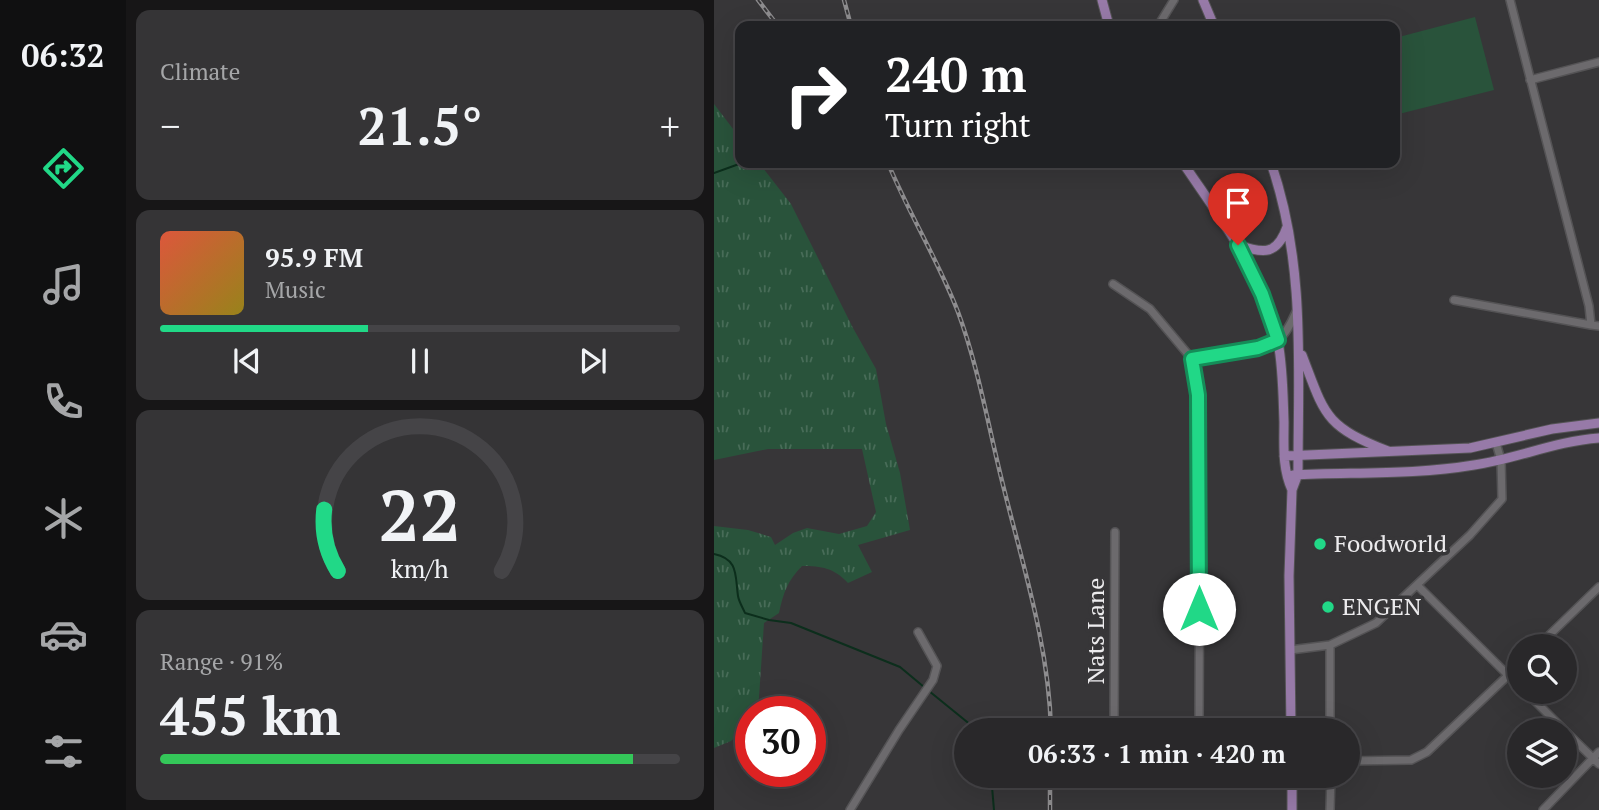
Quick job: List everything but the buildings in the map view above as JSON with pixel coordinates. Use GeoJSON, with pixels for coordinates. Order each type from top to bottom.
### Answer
{"type":"FeatureCollection","features":[{"type":"Feature","properties":{"kind":"main road"},"geometry":{"type":"LineString","coordinates":[[1101,0],[1107,21]]}},
{"type":"Feature","properties":{"kind":"main road"},"geometry":{"type":"LineString","coordinates":[[1203,0],[1212,21]]}},
{"type":"Feature","properties":{"kind":"main road"},"geometry":{"type":"LineString","coordinates":[[1186,168],[1238,245],[1262,294],[1278,340],[1282,375],[1285,475],[1292,490]]}},
{"type":"Feature","properties":{"kind":"main road"},"geometry":{"type":"LineString","coordinates":[[1273,168],[1280,188],[1295,267],[1300,350],[1298,474],[1292,490],[1289,576],[1291,718]]}},
{"type":"Feature","properties":{"kind":"main road"},"geometry":{"type":"LineString","coordinates":[[1238,245],[1259,251],[1273,249],[1279,245],[1288,225]]}},
{"type":"Feature","properties":{"kind":"main road"},"geometry":{"type":"LineString","coordinates":[[1300,350],[1316,395],[1331,419],[1354,436],[1391,452]]}},
{"type":"Feature","properties":{"kind":"main road"},"geometry":{"type":"LineString","coordinates":[[1284,456],[1470,448],[1552,429],[1599,423]]}},
{"type":"Feature","properties":{"kind":"main road"},"geometry":{"type":"LineString","coordinates":[[1285,475],[1465,467],[1560,443],[1599,438]]}},
{"type":"Feature","properties":{"kind":"main road"},"geometry":{"type":"LineString","coordinates":[[1292,788],[1292,810]]}},
{"type":"Feature","properties":{"kind":"street"},"geometry":{"type":"LineString","coordinates":[[1161,21],[1174,0]]}},
{"type":"Feature","properties":{"kind":"street"},"geometry":{"type":"LineString","coordinates":[[1454,300],[1595,326],[1510,0]]}},
{"type":"Feature","properties":{"kind":"street"},"geometry":{"type":"LineString","coordinates":[[1530,80],[1599,62]]}},
{"type":"Feature","properties":{"kind":"street"},"geometry":{"type":"LineString","coordinates":[[1113,284],[1150,309],[1192,359],[1198,395],[1200,461],[1199,718]]}},
{"type":"Feature","properties":{"kind":"street"},"geometry":{"type":"LineString","coordinates":[[1192,359],[1258,348],[1278,340],[1288,329],[1297,310]]}},
{"type":"Feature","properties":{"kind":"street"},"geometry":{"type":"LineString","coordinates":[[1290,650],[1330,645],[1376,623],[1418,586],[1498,505],[1503,491],[1501,460],[1496,443]]}},
{"type":"Feature","properties":{"kind":"street","name":"Nats Lane"},"geometry":{"type":"LineString","coordinates":[[1114,718],[1115,532]]}},
{"type":"Feature","properties":{"kind":"street"},"geometry":{"type":"LineString","coordinates":[[1418,586],[1507,674]]}},
{"type":"Feature","properties":{"kind":"street"},"geometry":{"type":"LineString","coordinates":[[1550,634],[1599,587]]}},
{"type":"Feature","properties":{"kind":"street"},"geometry":{"type":"LineString","coordinates":[[850,810],[899,730],[932,683],[937,666],[918,632]]}},
{"type":"Feature","properties":{"kind":"street"},"geometry":{"type":"LineString","coordinates":[[1330,645],[1331,718]]}},
{"type":"Feature","properties":{"kind":"street"},"geometry":{"type":"LineString","coordinates":[[1360,761],[1411,760],[1427,752],[1507,676]]}},
{"type":"Feature","properties":{"kind":"street"},"geometry":{"type":"LineString","coordinates":[[1538,704],[1552,718]]}},
{"type":"Feature","properties":{"kind":"street"},"geometry":{"type":"LineString","coordinates":[[1577,740],[1596,755],[1599,764]]}},
{"type":"Feature","properties":{"kind":"street"},"geometry":{"type":"LineString","coordinates":[[1544,810],[1596,755]]}},
{"type":"Feature","properties":{"kind":"street"},"geometry":{"type":"LineString","coordinates":[[1330,810],[1331,788]]}},
{"type":"Feature","properties":{"kind":"green space"},"geometry":{"type":"Polygon","coordinates":[[[1475,17],[1494,90],[1400,114],[1400,37],[1475,17]]]}},
{"type":"Feature","properties":{"kind":"green space"},"geometry":{"type":"Polygon","coordinates":[[[714,104],[735,131],[735,168],[763,168],[791,204],[876,369],[910,530],[858,545],[872,572],[848,583],[838,574],[822,567],[802,566],[797,571],[787,587],[779,613],[764,623],[759,696],[735,696],[735,737],[714,748],[714,526],[748,530],[771,537],[775,545],[793,533],[807,528],[839,534],[867,526],[876,512],[862,449],[768,449],[714,460],[714,104]]]}},
{"type":"Feature","properties":{"kind":"waterway"},"geometry":{"type":"LineString","coordinates":[[714,173],[735,165]]}},
{"type":"Feature","properties":{"kind":"waterway"},"geometry":{"type":"LineString","coordinates":[[714,554],[722,556],[732,564],[745,613],[791,623],[900,667],[924,687]]}},
{"type":"Feature","properties":{"kind":"waterway"},"geometry":{"type":"LineString","coordinates":[[929,691],[962,718]]}},
{"type":"Feature","properties":{"kind":"waterway"},"geometry":{"type":"LineString","coordinates":[[992,788],[994,810]]}},
{"type":"Feature","properties":{"kind":"railway"},"geometry":{"type":"LineString","coordinates":[[758,0],[774,21]]}},
{"type":"Feature","properties":{"kind":"railway"},"geometry":{"type":"LineString","coordinates":[[844,0],[850,21]]}},
{"type":"Feature","properties":{"kind":"railway"},"geometry":{"type":"LineString","coordinates":[[890,168],[950,293],[971,353],[1040,635],[1050,718]]}},
{"type":"Feature","properties":{"kind":"railway"},"geometry":{"type":"LineString","coordinates":[[1050,788],[1050,810]]}},
{"type":"Feature","properties":{"kind":"place","name":"Foodworld"},"geometry":{"type":"Point","coordinates":[1320,544]}},
{"type":"Feature","properties":{"kind":"place","name":"ENGEN"},"geometry":{"type":"Point","coordinates":[1328,607]}},
{"type":"Feature","properties":{"kind":"route"},"geometry":{"type":"LineString","coordinates":[[1199,609],[1200,461],[1198,395],[1192,359],[1258,348],[1278,340],[1262,294],[1238,245]]}}]}
